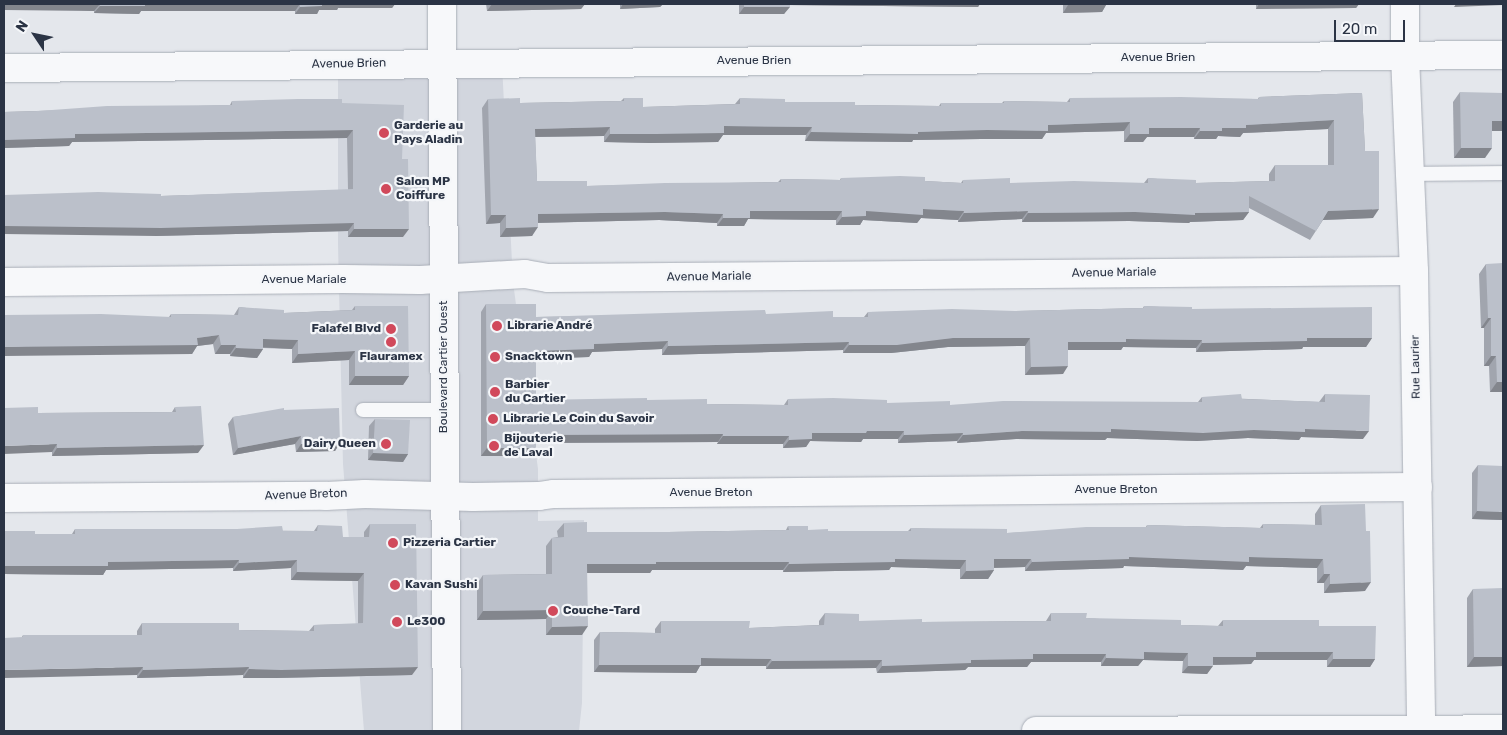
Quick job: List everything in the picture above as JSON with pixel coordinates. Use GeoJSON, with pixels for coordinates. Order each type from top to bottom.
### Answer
{"type":"FeatureCollection","features":[{"type":"Feature","properties":{"kind":"street","name":"Boulevard Cartier Ouest"},"geometry":{"type":"LineString","coordinates":[[442,4],[447,731]]}},
{"type":"Feature","properties":{"kind":"street","name":"Rue Laurier"},"geometry":{"type":"LineString","coordinates":[[1405,4],[1404,56],[1411,174],[1414,271],[1421,730]]}},
{"type":"Feature","properties":{"kind":"street","name":"Avenue Brien"},"geometry":{"type":"LineString","coordinates":[[4,68],[1503,55]]}},
{"type":"Feature","properties":{"kind":"street","name":"Avenue Mariale"},"geometry":{"type":"LineString","coordinates":[[4,282],[403,280],[525,274],[548,278],[1414,271]]}},
{"type":"Feature","properties":{"kind":"street","name":"Avenue Breton"},"geometry":{"type":"LineString","coordinates":[[4,498],[326,496],[349,494],[473,497],[554,494],[1418,487]]}},
{"type":"Feature","properties":{"kind":"street"},"geometry":{"type":"LineString","coordinates":[[1036,731],[1503,729]]}},
{"type":"Feature","properties":{"kind":"lane"},"geometry":{"type":"LineString","coordinates":[[1411,174],[1503,173]]}},
{"type":"Feature","properties":{"kind":"lane"},"geometry":{"type":"LineString","coordinates":[[363,410],[445,410]]}},
{"type":"Feature","properties":{"kind":"shaded area"},"geometry":{"type":"Polygon","coordinates":[[[502,64],[513,282],[538,469],[538,521],[584,520],[582,703],[579,731],[364,731],[343,464],[338,244],[338,72],[502,64]]]}},
{"type":"Feature","properties":{"kind":"building"},"geometry":{"type":"Polygon","coordinates":[[[100,4],[145,4],[145,6],[100,6],[100,4]]]}},
{"type":"Feature","properties":{"kind":"building"},"geometry":{"type":"Polygon","coordinates":[[[300,4],[322,4],[322,6],[300,7],[300,4]]]}},
{"type":"Feature","properties":{"kind":"building"},"geometry":{"type":"Polygon","coordinates":[[[744,4],[790,4],[790,7],[744,7],[744,4]]]}},
{"type":"Feature","properties":{"kind":"building"},"geometry":{"type":"Polygon","coordinates":[[[1068,4],[1107,4],[1068,5],[1068,4]]]}},
{"type":"Feature","properties":{"kind":"building"},"geometry":{"type":"Polygon","coordinates":[[[1460,92],[1503,93],[1503,121],[1492,121],[1492,148],[1461,148],[1460,92]]]}},
{"type":"Feature","properties":{"kind":"building"},"geometry":{"type":"Polygon","coordinates":[[[1362,93],[1365,151],[1379,151],[1379,209],[1328,211],[1316,231],[1249,196],[1249,212],[1195,213],[1195,215],[1135,212],[1028,213],[1028,211],[964,213],[964,211],[923,209],[923,215],[866,211],[866,216],[842,217],[842,211],[750,211],[750,218],[723,218],[723,214],[665,212],[538,214],[538,227],[506,228],[506,215],[491,215],[488,99],[520,98],[520,103],[624,101],[624,98],[643,98],[643,107],[740,104],[740,98],[785,99],[785,102],[855,102],[855,105],[941,106],[941,103],[1004,103],[1004,101],[1070,102],[1070,98],[1181,97],[1259,99],[1259,97],[1362,93]],[[1334,120],[1246,125],[1246,128],[1222,128],[1222,131],[1200,131],[1200,128],[1149,128],[1149,134],[1130,134],[1130,122],[1048,125],[1048,131],[987,130],[918,132],[918,134],[811,132],[812,127],[724,126],[724,133],[656,134],[610,134],[610,127],[535,129],[537,181],[587,181],[587,186],[781,182],[781,179],[841,180],[841,178],[900,176],[925,177],[925,181],[963,183],[963,180],[1010,178],[1010,183],[1074,181],[1148,183],[1148,178],[1196,180],[1196,183],[1275,181],[1275,165],[1334,165],[1334,120]]]}},
{"type":"Feature","properties":{"kind":"building"},"geometry":{"type":"Polygon","coordinates":[[[342,99],[342,103],[404,105],[402,159],[408,159],[409,229],[354,229],[354,223],[161,228],[4,226],[4,195],[98,192],[161,194],[161,196],[353,189],[353,130],[75,134],[75,138],[4,140],[4,112],[107,106],[232,105],[232,101],[342,99]]]}},
{"type":"Feature","properties":{"kind":"building"},"geometry":{"type":"Polygon","coordinates":[[[1503,263],[1503,382],[1497,382],[1496,356],[1491,356],[1491,318],[1488,318],[1486,264],[1503,263]]]}},
{"type":"Feature","properties":{"kind":"building"},"geometry":{"type":"Polygon","coordinates":[[[486,304],[536,304],[536,317],[765,310],[766,314],[833,311],[833,317],[868,317],[868,312],[952,309],[1015,311],[1144,308],[1144,306],[1192,307],[1192,309],[1372,307],[1372,338],[1307,338],[1307,341],[1202,343],[1202,340],[1126,339],[1126,342],[1068,342],[1068,366],[1031,367],[1030,338],[953,338],[897,345],[849,345],[849,342],[668,346],[668,341],[594,344],[594,349],[536,351],[536,400],[707,399],[707,404],[788,405],[788,399],[833,398],[887,400],[887,403],[950,401],[950,405],[1003,401],[1202,402],[1202,397],[1241,394],[1242,399],[1325,402],[1325,394],[1370,395],[1369,431],[1305,429],[1305,432],[1254,430],[1203,433],[1111,429],[1111,432],[1022,431],[963,435],[963,433],[904,435],[904,431],[867,431],[866,433],[812,433],[812,439],[789,440],[789,436],[723,436],[723,434],[536,435],[536,448],[487,448],[486,304]]]}},
{"type":"Feature","properties":{"kind":"building"},"geometry":{"type":"Polygon","coordinates":[[[355,306],[408,306],[409,376],[355,376],[355,351],[298,354],[298,340],[263,339],[263,349],[236,348],[236,345],[221,345],[219,335],[197,338],[198,345],[4,347],[4,315],[101,314],[171,317],[171,314],[238,315],[239,307],[284,310],[284,313],[355,310],[355,306]]]}},
{"type":"Feature","properties":{"kind":"building"},"geometry":{"type":"Polygon","coordinates":[[[201,406],[204,445],[57,448],[57,444],[4,446],[4,408],[38,407],[38,413],[176,412],[175,407],[201,406]]]}},
{"type":"Feature","properties":{"kind":"building"},"geometry":{"type":"Polygon","coordinates":[[[284,408],[284,410],[339,408],[340,443],[301,444],[301,436],[238,448],[233,417],[284,408]]]}},
{"type":"Feature","properties":{"kind":"building","name":"Dairy Queen"},"geometry":{"type":"Polygon","coordinates":[[[375,419],[410,420],[408,454],[373,453],[375,419]]]}},
{"type":"Feature","properties":{"kind":"building"},"geometry":{"type":"Polygon","coordinates":[[[1478,465],[1503,466],[1503,512],[1477,511],[1478,465]]]}},
{"type":"Feature","properties":{"kind":"building"},"geometry":{"type":"Polygon","coordinates":[[[1365,504],[1366,531],[1370,531],[1371,582],[1330,584],[1330,574],[1324,574],[1323,559],[1249,557],[1249,562],[1129,557],[1129,559],[1032,562],[1031,559],[994,559],[994,570],[966,571],[966,560],[895,559],[895,562],[789,564],[789,562],[656,562],[656,564],[587,564],[588,626],[552,627],[552,610],[483,611],[483,575],[552,574],[552,538],[564,537],[564,523],[587,522],[587,532],[789,530],[788,526],[808,526],[808,530],[828,529],[828,531],[911,531],[911,528],[1007,529],[1007,533],[1086,527],[1147,527],[1147,525],[1263,528],[1263,524],[1322,525],[1321,505],[1365,504]]]}},
{"type":"Feature","properties":{"kind":"building"},"geometry":{"type":"Polygon","coordinates":[[[370,524],[416,524],[418,667],[281,670],[249,669],[249,667],[143,670],[143,667],[4,670],[4,638],[23,637],[23,635],[142,635],[142,623],[239,623],[239,630],[314,631],[314,625],[363,623],[364,573],[297,572],[297,560],[239,563],[239,560],[108,562],[108,566],[4,566],[4,531],[35,531],[35,534],[75,534],[75,529],[237,529],[282,526],[283,531],[317,531],[318,525],[342,526],[343,537],[369,537],[370,524]]]}},
{"type":"Feature","properties":{"kind":"building"},"geometry":{"type":"Polygon","coordinates":[[[1503,588],[1503,657],[1474,657],[1473,589],[1503,588]]]}},
{"type":"Feature","properties":{"kind":"building"},"geometry":{"type":"Polygon","coordinates":[[[825,613],[859,614],[859,621],[922,619],[922,622],[1051,621],[1051,613],[1087,613],[1086,618],[1181,620],[1181,625],[1223,626],[1223,620],[1319,620],[1319,626],[1376,626],[1375,659],[1333,659],[1333,652],[1256,652],[1256,657],[1213,657],[1213,666],[1188,666],[1188,653],[1144,652],[1144,659],[1106,658],[1106,654],[1033,654],[1033,659],[971,660],[971,663],[882,666],[882,660],[772,661],[771,659],[701,658],[701,665],[599,665],[600,632],[661,633],[661,621],[750,621],[749,628],[824,625],[825,613]]]}},
{"type":"Feature","properties":{"kind":"place","name":"Garderie au Pays Aladin"},"geometry":{"type":"Point","coordinates":[384,133]}},
{"type":"Feature","properties":{"kind":"place","name":"Salon MP Coiffure"},"geometry":{"type":"Point","coordinates":[386,189]}},
{"type":"Feature","properties":{"kind":"place","name":"Librarie André"},"geometry":{"type":"Point","coordinates":[497,326]}},
{"type":"Feature","properties":{"kind":"place","name":"Falafel Blvd"},"geometry":{"type":"Point","coordinates":[391,329]}},
{"type":"Feature","properties":{"kind":"place","name":"Flauramex"},"geometry":{"type":"Point","coordinates":[391,342]}},
{"type":"Feature","properties":{"kind":"place","name":"Snacktown"},"geometry":{"type":"Point","coordinates":[495,357]}},
{"type":"Feature","properties":{"kind":"place","name":"Barbier du Cartier"},"geometry":{"type":"Point","coordinates":[495,392]}},
{"type":"Feature","properties":{"kind":"place","name":"Librarie Le Coin du Savoir"},"geometry":{"type":"Point","coordinates":[493,419]}},
{"type":"Feature","properties":{"kind":"place","name":"Dairy Queen"},"geometry":{"type":"Point","coordinates":[386,444]}},
{"type":"Feature","properties":{"kind":"place","name":"Bijouterie de Laval"},"geometry":{"type":"Point","coordinates":[494,446]}},
{"type":"Feature","properties":{"kind":"place","name":"Pizzeria Cartier"},"geometry":{"type":"Point","coordinates":[393,543]}},
{"type":"Feature","properties":{"kind":"place","name":"Kavan Sushi"},"geometry":{"type":"Point","coordinates":[395,585]}},
{"type":"Feature","properties":{"kind":"place","name":"Couche-Tard"},"geometry":{"type":"Point","coordinates":[553,611]}},
{"type":"Feature","properties":{"kind":"place","name":"Le300"},"geometry":{"type":"Point","coordinates":[397,622]}}]}
